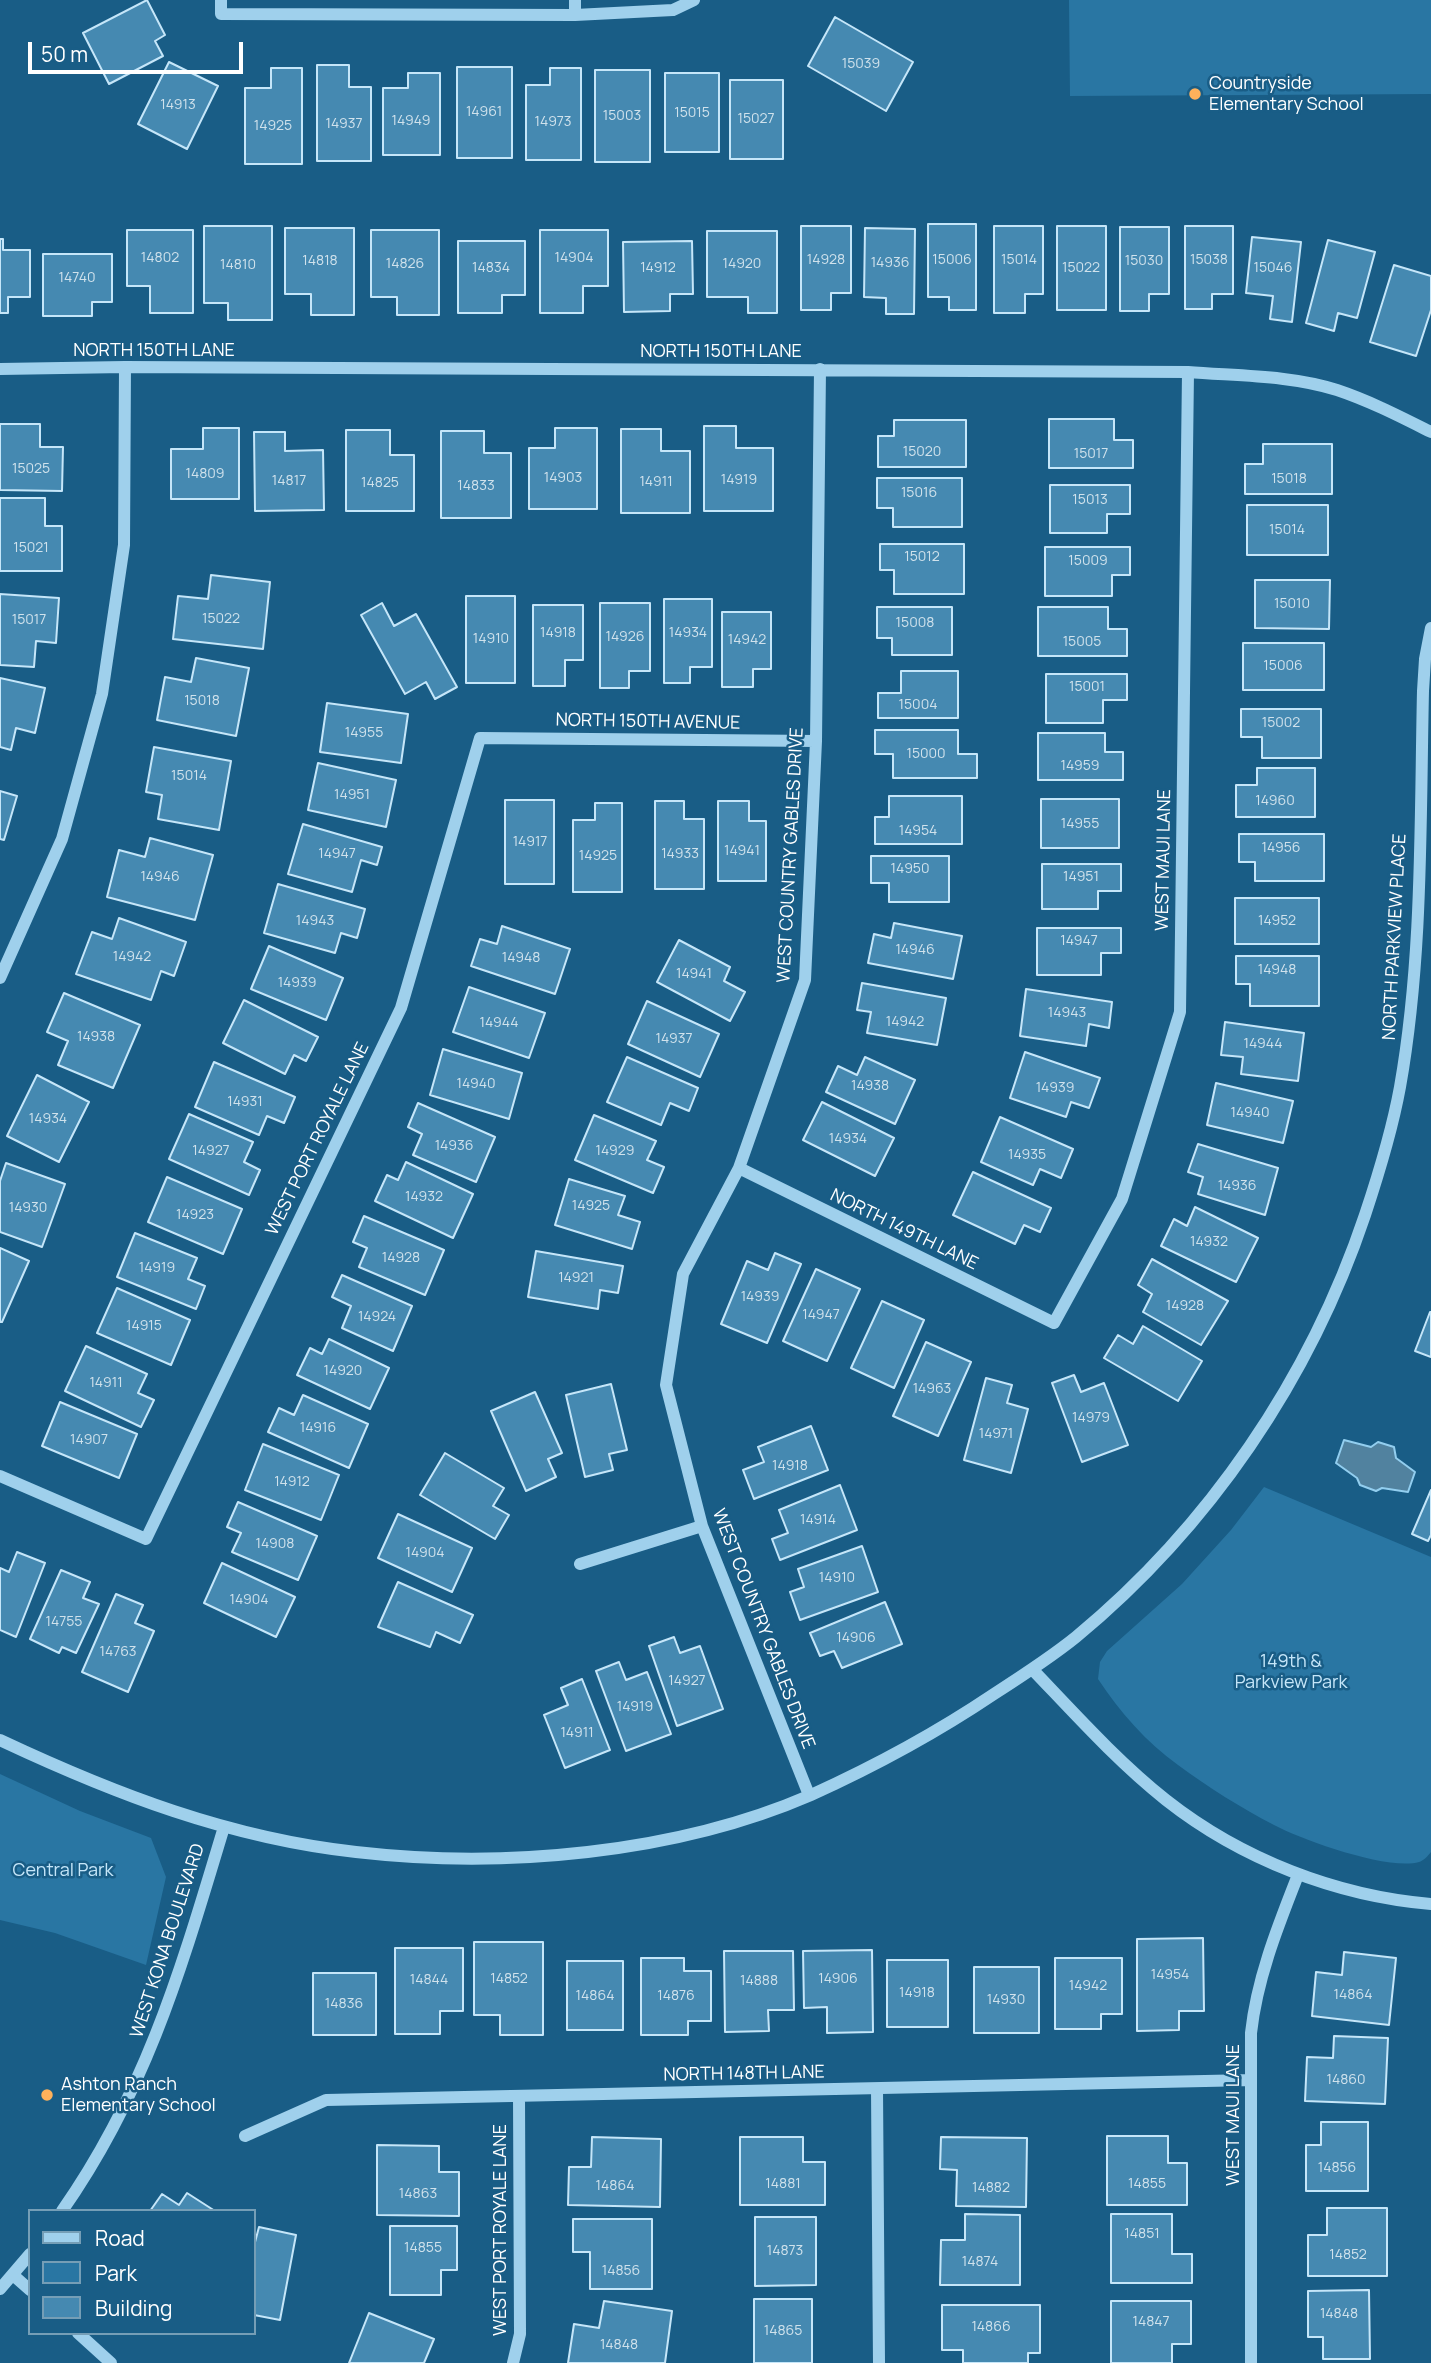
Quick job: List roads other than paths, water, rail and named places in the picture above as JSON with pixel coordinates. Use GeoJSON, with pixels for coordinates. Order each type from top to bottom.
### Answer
{"type":"FeatureCollection","features":[{"type":"Feature","properties":{"kind":"street"},"geometry":{"type":"LineString","coordinates":[[221,0],[221,14],[575,15],[673,10],[694,0]]}},
{"type":"Feature","properties":{"kind":"street"},"geometry":{"type":"LineString","coordinates":[[575,0],[575,15]]}},
{"type":"Feature","properties":{"kind":"street"},"geometry":{"type":"LineString","coordinates":[[0,978],[62,839],[102,694],[124,545],[125,368]]}},
{"type":"Feature","properties":{"kind":"street","name":"NORTH 150TH LANE"},"geometry":{"type":"LineString","coordinates":[[0,369],[1188,372],[1283,379],[1337,390],[1392,412],[1431,432]]}},
{"type":"Feature","properties":{"kind":"street","name":"WEST COUNTRY GABLES DRIVE"},"geometry":{"type":"LineString","coordinates":[[809,1796],[702,1525],[666,1385],[683,1274],[739,1168],[805,980],[816,741],[820,369]]}},
{"type":"Feature","properties":{"kind":"street","name":"WEST MAUI LANE"},"geometry":{"type":"LineString","coordinates":[[1054,1323],[1122,1199],[1180,1012],[1188,372]]}},
{"type":"Feature","properties":{"kind":"street","name":"NORTH PARKVIEW PLACE"},"geometry":{"type":"LineString","coordinates":[[0,1740],[127,1796],[224,1827],[285,1841],[352,1852],[431,1858],[518,1858],[595,1851],[677,1836],[809,1796],[934,1734],[1074,1639],[1155,1563],[1196,1518],[1241,1461],[1306,1357],[1364,1220],[1399,1094],[1408,1032],[1417,922],[1423,691],[1431,628]]}},
{"type":"Feature","properties":{"kind":"street","name":"NORTH 150TH AVENUE"},"geometry":{"type":"LineString","coordinates":[[480,738],[816,741]]}},
{"type":"Feature","properties":{"kind":"street","name":"WEST PORT ROYALE LANE"},"geometry":{"type":"LineString","coordinates":[[0,1476],[146,1539],[401,1008],[480,738]]}},
{"type":"Feature","properties":{"kind":"street","name":"NORTH 149TH LANE"},"geometry":{"type":"LineString","coordinates":[[739,1168],[1054,1323]]}},
{"type":"Feature","properties":{"kind":"street"},"geometry":{"type":"LineString","coordinates":[[580,1564],[702,1525]]}},
{"type":"Feature","properties":{"kind":"street"},"geometry":{"type":"LineString","coordinates":[[1032,1669],[1087,1727],[1166,1800],[1205,1828],[1298,1875],[1365,1895],[1431,1904]]}},
{"type":"Feature","properties":{"kind":"street","name":"WEST KONA BOULEVARD"},"geometry":{"type":"LineString","coordinates":[[63,2209],[102,2148],[144,2067],[174,1989],[224,1827]]}},
{"type":"Feature","properties":{"kind":"street","name":"WEST MAUI LANE"},"geometry":{"type":"LineString","coordinates":[[1251,2363],[1251,2033],[1255,2001],[1298,1875]]}},
{"type":"Feature","properties":{"kind":"street","name":"NORTH 148TH LANE"},"geometry":{"type":"LineString","coordinates":[[245,2136],[326,2100],[1251,2080]]}},
{"type":"Feature","properties":{"kind":"street"},"geometry":{"type":"LineString","coordinates":[[877,2089],[879,2363]]}},
{"type":"Feature","properties":{"kind":"street","name":"WEST PORT ROYALE LANE"},"geometry":{"type":"LineString","coordinates":[[513,2363],[520,2334],[519,2096]]}},
{"type":"Feature","properties":{"kind":"street"},"geometry":{"type":"LineString","coordinates":[[0,2289],[28,2256]]}},
{"type":"Feature","properties":{"kind":"street"},"geometry":{"type":"LineString","coordinates":[[13,2275],[28,2288]]}},
{"type":"Feature","properties":{"kind":"street"},"geometry":{"type":"LineString","coordinates":[[80,2335],[110,2363]]}},
{"type":"Feature","properties":{"kind":"place","name":"Countryside Elementary School"},"geometry":{"type":"Point","coordinates":[1195,94]}},
{"type":"Feature","properties":{"kind":"place","name":"Ashton Ranch Elementary School"},"geometry":{"type":"Point","coordinates":[47,2095]}},
{"type":"Feature","properties":{"kind":"park label","name":"149th & Parkview Park"},"geometry":{"type":"Point","coordinates":[1291,1672]}},
{"type":"Feature","properties":{"kind":"park label","name":"Central Park"},"geometry":{"type":"Point","coordinates":[63,1871]}}]}
